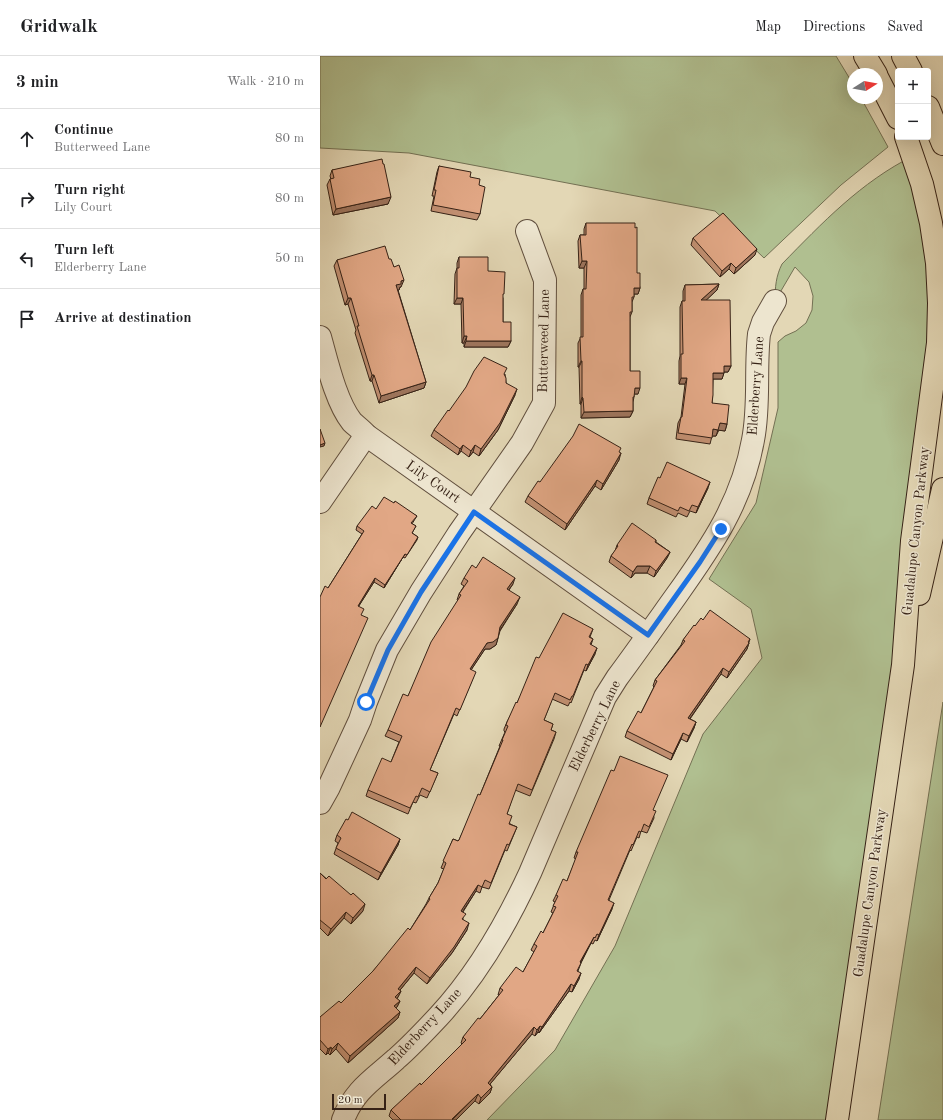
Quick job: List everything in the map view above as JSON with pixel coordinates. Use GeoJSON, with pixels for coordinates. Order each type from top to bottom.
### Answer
{"type":"FeatureCollection","features":[{"type":"Feature","properties":{"kind":"main road"},"geometry":{"type":"LineString","coordinates":[[903,56],[909,68]]}},
{"type":"Feature","properties":{"kind":"main road"},"geometry":{"type":"LineString","coordinates":[[883,89],[895,112]]}},
{"type":"Feature","properties":{"kind":"main road"},"geometry":{"type":"LineString","coordinates":[[931,114],[943,144]]}},
{"type":"Feature","properties":{"kind":"main road","name":"Guadalupe Canyon Parkway"},"geometry":{"type":"LineString","coordinates":[[837,1120],[903,665],[912,541],[936,363],[939,303],[937,263],[931,223],[922,184],[907,140]]}},
{"type":"Feature","properties":{"kind":"main road","name":"Guadalupe Canyon Parkway"},"geometry":{"type":"LineString","coordinates":[[903,665],[943,489]]}},
{"type":"Feature","properties":{"kind":"street","name":"Butterweed Lane"},"geometry":{"type":"LineString","coordinates":[[320,803],[360,720],[388,650],[421,592],[522,443],[544,403],[545,280],[527,231]]}},
{"type":"Feature","properties":{"kind":"street","name":"Elderberry Lane"},"geometry":{"type":"LineString","coordinates":[[343,1120],[352,1100],[360,1090],[403,1053],[440,1016],[461,990],[490,949],[527,880],[605,697],[711,546],[721,529],[738,492],[749,458],[756,423],[759,334],[763,322],[775,301]]}},
{"type":"Feature","properties":{"kind":"street","name":"Lily Court"},"geometry":{"type":"LineString","coordinates":[[320,338],[328,366],[342,403],[352,422],[366,435],[648,635]]}},
{"type":"Feature","properties":{"kind":"street"},"geometry":{"type":"LineString","coordinates":[[320,502],[366,435]]}},
{"type":"Feature","properties":{"kind":"green space"},"geometry":{"type":"Polygon","coordinates":[[[320,56],[836,56],[847,74],[847,104],[864,104],[888,147],[841,185],[764,258],[715,211],[409,153],[320,148],[320,56]]]}},
{"type":"Feature","properties":{"kind":"green space"},"geometry":{"type":"Polygon","coordinates":[[[913,156],[939,303],[837,1120],[487,1120],[555,1050],[615,946],[703,734],[762,658],[751,609],[709,579],[756,503],[778,408],[778,342],[806,323],[812,310],[813,296],[809,282],[795,267],[775,301],[776,282],[780,268],[782,264],[843,204],[876,178],[913,156]]]}},
{"type":"Feature","properties":{"kind":"green space"},"geometry":{"type":"Polygon","coordinates":[[[943,702],[943,1120],[878,1120],[943,702]]]}},
{"type":"Feature","properties":{"kind":"building"},"geometry":{"type":"Polygon","coordinates":[[[382,159],[391,197],[336,209],[330,179],[334,178],[332,170],[382,159]]]}},
{"type":"Feature","properties":{"kind":"building"},"geometry":{"type":"Polygon","coordinates":[[[439,166],[471,172],[470,177],[480,179],[479,185],[485,187],[480,214],[433,205],[436,190],[434,190],[439,166]]]}},
{"type":"Feature","properties":{"kind":"building"},"geometry":{"type":"Polygon","coordinates":[[[723,213],[757,249],[736,268],[731,263],[722,271],[693,238],[723,213]]]}},
{"type":"Feature","properties":{"kind":"building"},"geometry":{"type":"Polygon","coordinates":[[[586,223],[635,223],[635,228],[637,227],[637,273],[640,273],[640,288],[634,288],[634,297],[632,297],[632,312],[630,312],[630,371],[640,371],[640,388],[635,388],[633,397],[633,411],[584,412],[580,337],[583,337],[583,289],[586,289],[587,261],[582,261],[580,235],[586,235],[586,223]]]}},
{"type":"Feature","properties":{"kind":"building"},"geometry":{"type":"Polygon","coordinates":[[[385,246],[389,259],[391,259],[394,267],[399,265],[404,280],[401,281],[401,284],[396,285],[426,382],[381,396],[374,375],[372,375],[357,326],[359,326],[351,298],[348,298],[337,260],[385,246]]]}},
{"type":"Feature","properties":{"kind":"building"},"geometry":{"type":"Polygon","coordinates":[[[459,257],[488,257],[488,271],[505,272],[503,322],[511,322],[511,341],[466,341],[467,336],[464,336],[463,298],[457,298],[457,268],[459,268],[459,257]]]}},
{"type":"Feature","properties":{"kind":"building"},"geometry":{"type":"Polygon","coordinates":[[[719,284],[701,300],[730,300],[731,366],[724,366],[724,373],[713,373],[712,403],[729,405],[727,424],[720,423],[718,430],[713,429],[712,438],[678,433],[682,417],[687,378],[681,378],[681,354],[683,354],[682,301],[685,301],[685,285],[719,284]]]}},
{"type":"Feature","properties":{"kind":"building"},"geometry":{"type":"Polygon","coordinates":[[[484,357],[507,368],[504,374],[506,383],[517,389],[500,423],[481,449],[475,445],[471,451],[463,445],[460,449],[434,430],[466,387],[474,371],[484,357]]]}},
{"type":"Feature","properties":{"kind":"building"},"geometry":{"type":"Polygon","coordinates":[[[579,424],[621,448],[619,452],[621,453],[603,484],[597,480],[567,524],[528,496],[573,436],[579,424]]]}},
{"type":"Feature","properties":{"kind":"building"},"geometry":{"type":"Polygon","coordinates":[[[320,429],[325,443],[320,445],[320,429]]]}},
{"type":"Feature","properties":{"kind":"building"},"geometry":{"type":"Polygon","coordinates":[[[667,462],[710,482],[698,507],[692,505],[689,511],[680,507],[678,511],[649,498],[658,477],[660,478],[667,462]]]}},
{"type":"Feature","properties":{"kind":"building"},"geometry":{"type":"Polygon","coordinates":[[[384,497],[394,503],[395,501],[417,516],[411,523],[416,526],[412,533],[418,537],[385,585],[375,578],[358,606],[364,609],[361,615],[368,618],[320,727],[320,597],[325,586],[328,588],[364,531],[357,526],[372,506],[376,509],[384,497]]]}},
{"type":"Feature","properties":{"kind":"building"},"geometry":{"type":"Polygon","coordinates":[[[632,523],[670,552],[656,571],[650,566],[637,566],[633,572],[611,556],[632,523]]]}},
{"type":"Feature","properties":{"kind":"building"},"geometry":{"type":"Polygon","coordinates":[[[483,557],[515,578],[507,589],[520,597],[500,627],[498,638],[493,642],[487,643],[470,669],[476,672],[460,710],[456,708],[430,770],[438,773],[430,792],[422,788],[418,797],[416,796],[410,808],[368,790],[382,758],[391,762],[402,736],[388,730],[403,694],[408,696],[431,642],[461,595],[459,594],[468,581],[464,578],[472,565],[476,568],[483,557]]]}},
{"type":"Feature","properties":{"kind":"building"},"geometry":{"type":"Polygon","coordinates":[[[710,610],[750,639],[748,642],[749,643],[729,672],[723,668],[688,718],[696,722],[689,736],[683,733],[673,754],[627,731],[638,711],[641,713],[657,681],[655,680],[685,641],[683,640],[694,625],[695,626],[701,618],[703,620],[710,610]]]}},
{"type":"Feature","properties":{"kind":"building"},"geometry":{"type":"Polygon","coordinates":[[[563,613],[593,629],[589,637],[593,639],[590,644],[597,648],[588,665],[586,664],[570,700],[555,693],[544,720],[553,724],[551,730],[556,732],[532,790],[518,784],[507,814],[512,816],[509,824],[517,827],[509,845],[507,844],[491,883],[485,880],[482,887],[478,885],[461,911],[466,914],[462,919],[469,923],[454,947],[430,978],[416,967],[398,989],[401,991],[395,997],[400,1001],[394,1006],[400,1012],[350,1056],[338,1043],[332,1049],[331,1047],[328,1049],[320,1040],[320,1017],[339,1001],[341,1003],[373,971],[408,928],[410,930],[430,899],[429,898],[438,883],[446,863],[443,861],[453,839],[459,840],[478,794],[480,795],[503,740],[508,726],[506,725],[507,722],[516,702],[517,703],[536,657],[539,658],[563,613]]]}},
{"type":"Feature","properties":{"kind":"building"},"geometry":{"type":"Polygon","coordinates":[[[620,756],[668,775],[653,810],[656,811],[649,827],[644,824],[641,832],[639,831],[633,845],[632,844],[608,900],[614,903],[599,935],[597,934],[595,938],[594,937],[580,962],[581,963],[577,971],[581,973],[574,986],[571,984],[542,1027],[540,1026],[537,1030],[534,1027],[488,1083],[492,1087],[481,1098],[478,1094],[452,1119],[453,1120],[401,1120],[391,1110],[420,1083],[421,1085],[466,1040],[463,1037],[478,1018],[480,1019],[503,990],[500,988],[516,967],[523,972],[537,946],[534,944],[541,931],[543,933],[556,907],[553,906],[558,896],[556,895],[563,879],[567,881],[578,852],[576,852],[611,770],[614,771],[620,756]]]}},
{"type":"Feature","properties":{"kind":"building"},"geometry":{"type":"Polygon","coordinates":[[[352,812],[400,839],[381,873],[336,848],[341,838],[337,835],[346,819],[348,820],[352,812]]]}},
{"type":"Feature","properties":{"kind":"building"},"geometry":{"type":"Polygon","coordinates":[[[320,873],[326,879],[329,876],[351,895],[353,893],[365,904],[353,918],[346,912],[331,929],[320,920],[320,873]]]}},
{"type":"Feature","properties":{"kind":"route"},"geometry":{"type":"LineString","coordinates":[[366,702],[388,650],[421,592],[474,512],[648,635],[700,562],[721,529]]}}]}
